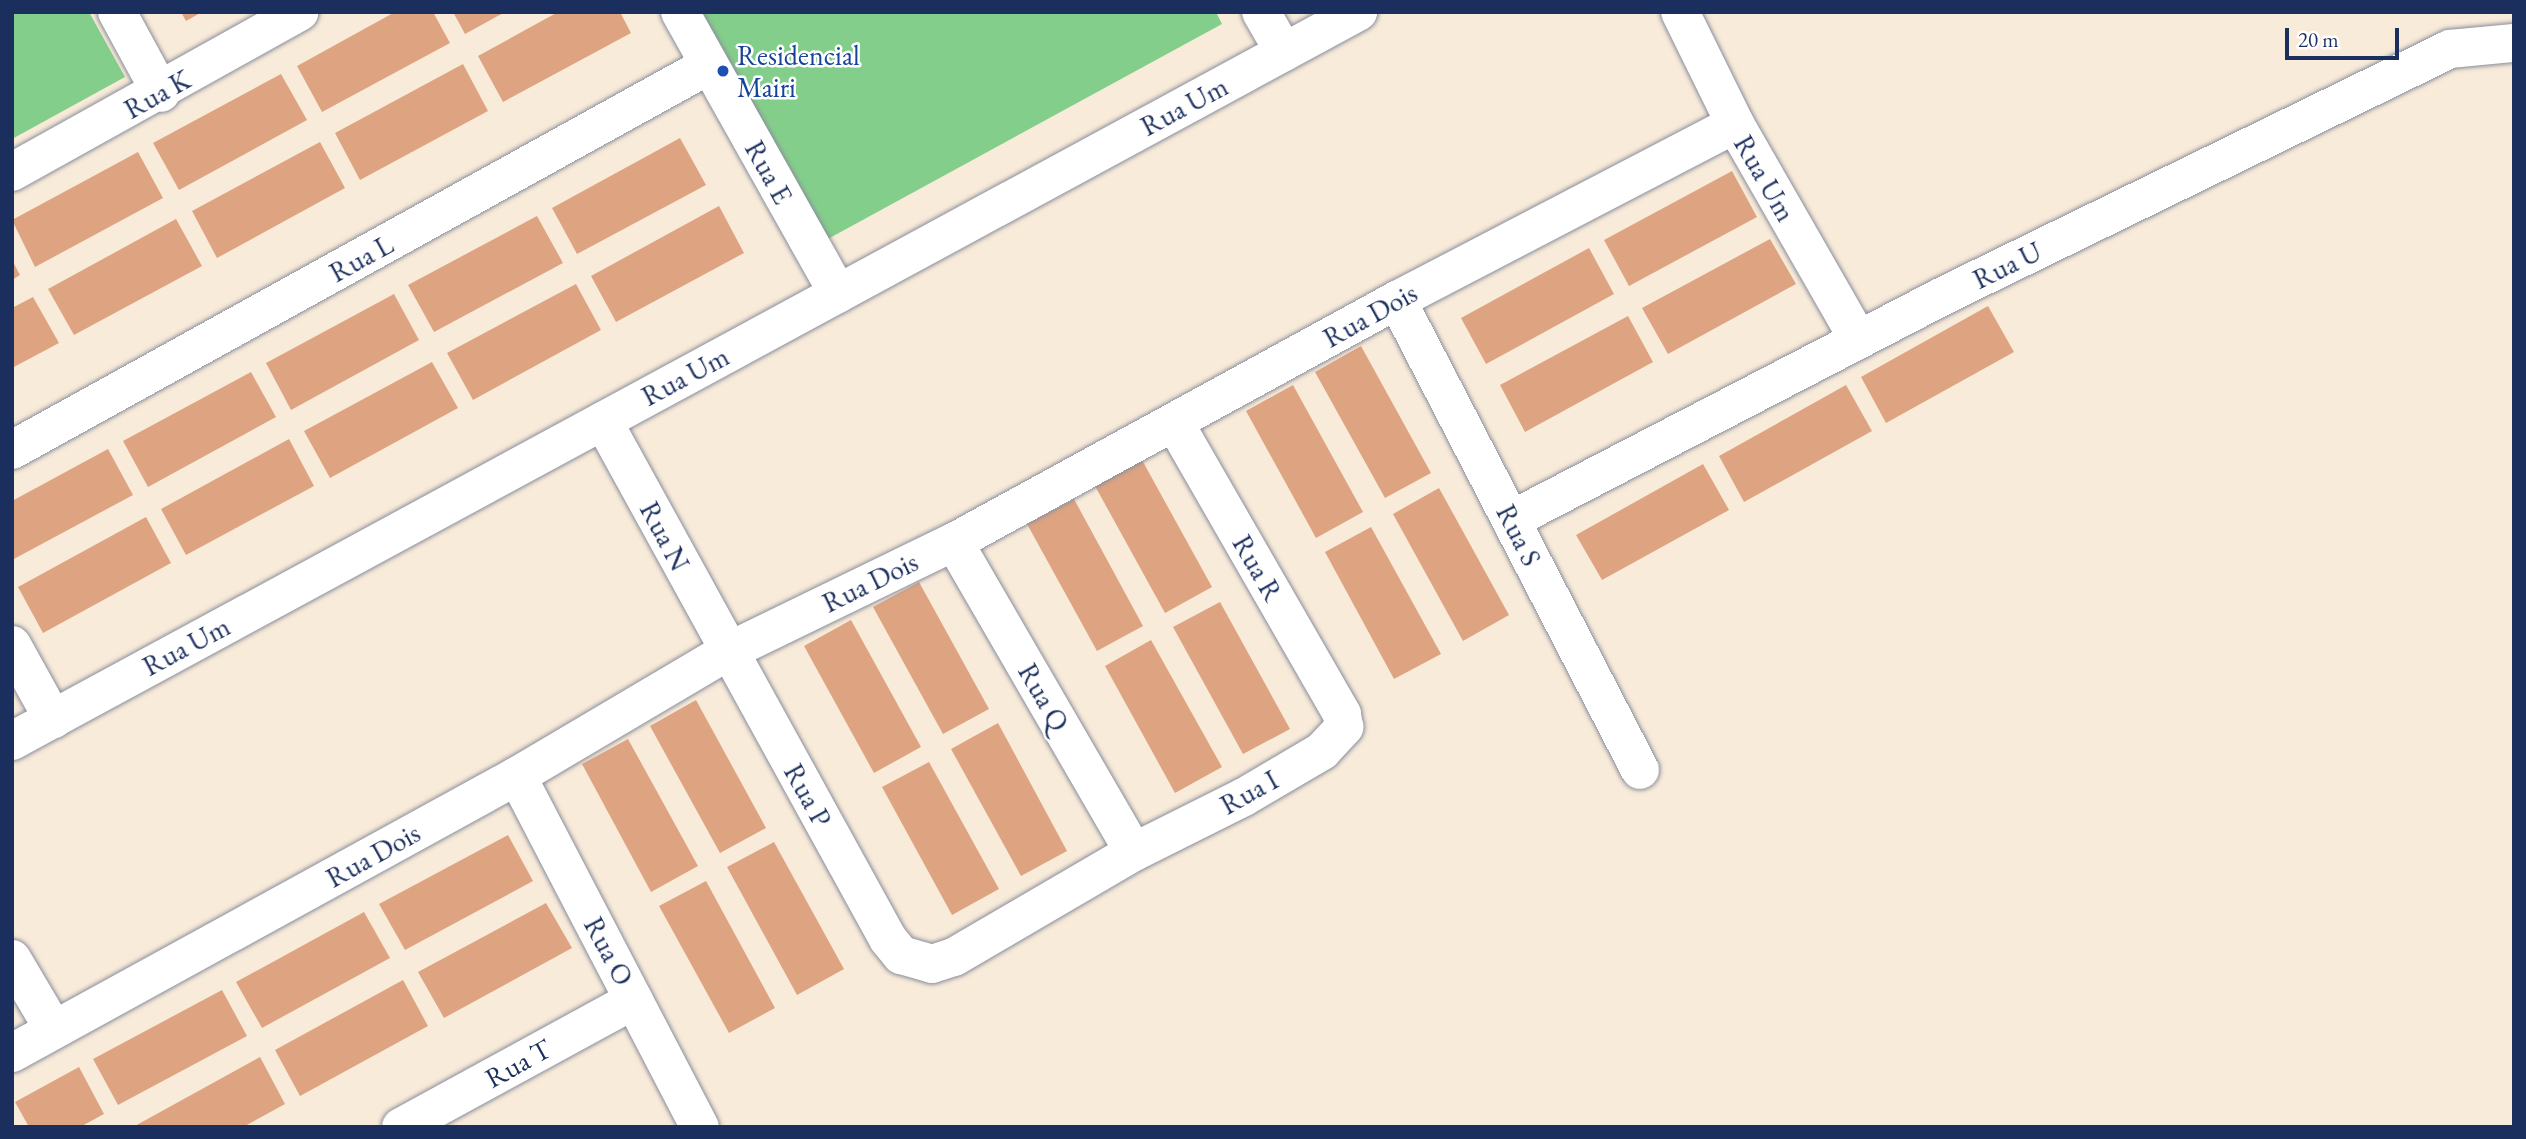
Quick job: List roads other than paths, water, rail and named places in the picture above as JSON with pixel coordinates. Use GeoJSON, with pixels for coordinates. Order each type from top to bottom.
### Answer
{"type":"FeatureCollection","features":[{"type":"Feature","properties":{"kind":"street"},"geometry":{"type":"LineString","coordinates":[[117,12],[161,93]]}},
{"type":"Feature","properties":{"kind":"street","name":"Rua K"},"geometry":{"type":"LineString","coordinates":[[12,172],[161,93],[300,12]]}},
{"type":"Feature","properties":{"kind":"street","name":"Rua E"},"geometry":{"type":"LineString","coordinates":[[680,12],[838,293]]}},
{"type":"Feature","properties":{"kind":"street"},"geometry":{"type":"LineString","coordinates":[[1261,12],[1284,52]]}},
{"type":"Feature","properties":{"kind":"street","name":"Rua Um"},"geometry":{"type":"LineString","coordinates":[[12,741],[1358,12]]}},
{"type":"Feature","properties":{"kind":"street","name":"Rua Um"},"geometry":{"type":"LineString","coordinates":[[1680,12],[1735,124],[1858,339]]}},
{"type":"Feature","properties":{"kind":"street","name":"Rua U"},"geometry":{"type":"LineString","coordinates":[[1511,520],[1858,339],[2450,48],[2507,32]]}},
{"type":"Feature","properties":{"kind":"street","name":"Rua L"},"geometry":{"type":"LineString","coordinates":[[12,450],[709,65]]}},
{"type":"Feature","properties":{"kind":"street","name":"Rua Dois"},"geometry":{"type":"LineString","coordinates":[[12,1053],[517,776],[727,652],[954,542],[1397,300],[1735,124]]}},
{"type":"Feature","properties":{"kind":"street","name":"Rua S"},"geometry":{"type":"LineString","coordinates":[[1397,300],[1640,769]]}},
{"type":"Feature","properties":{"kind":"street","name":"Rua N"},"geometry":{"type":"LineString","coordinates":[[603,421],[727,652]]}},
{"type":"Feature","properties":{"kind":"street","name":"Rua R"},"geometry":{"type":"LineString","coordinates":[[1175,423],[1342,714]]}},
{"type":"Feature","properties":{"kind":"street","name":"Rua Q"},"geometry":{"type":"LineString","coordinates":[[954,542],[1134,852]]}},
{"type":"Feature","properties":{"kind":"street"},"geometry":{"type":"LineString","coordinates":[[12,645],[53,719]]}},
{"type":"Feature","properties":{"kind":"street","name":"Rua P"},"geometry":{"type":"LineString","coordinates":[[727,652],[888,939],[901,955],[932,964],[954,957],[1134,852]]}},
{"type":"Feature","properties":{"kind":"street","name":"Rua I"},"geometry":{"type":"LineString","coordinates":[[1134,852],[1322,751],[1344,727],[1342,714]]}},
{"type":"Feature","properties":{"kind":"street","name":"Rua O"},"geometry":{"type":"LineString","coordinates":[[517,776],[700,1127]]}},
{"type":"Feature","properties":{"kind":"street"},"geometry":{"type":"LineString","coordinates":[[12,959],[54,1030]]}},
{"type":"Feature","properties":{"kind":"street","name":"Rua T"},"geometry":{"type":"LineString","coordinates":[[401,1127],[634,1000]]}},
{"type":"Feature","properties":{"kind":"place","name":"Residencial Mairi"},"geometry":{"type":"Point","coordinates":[723,71]}}]}
